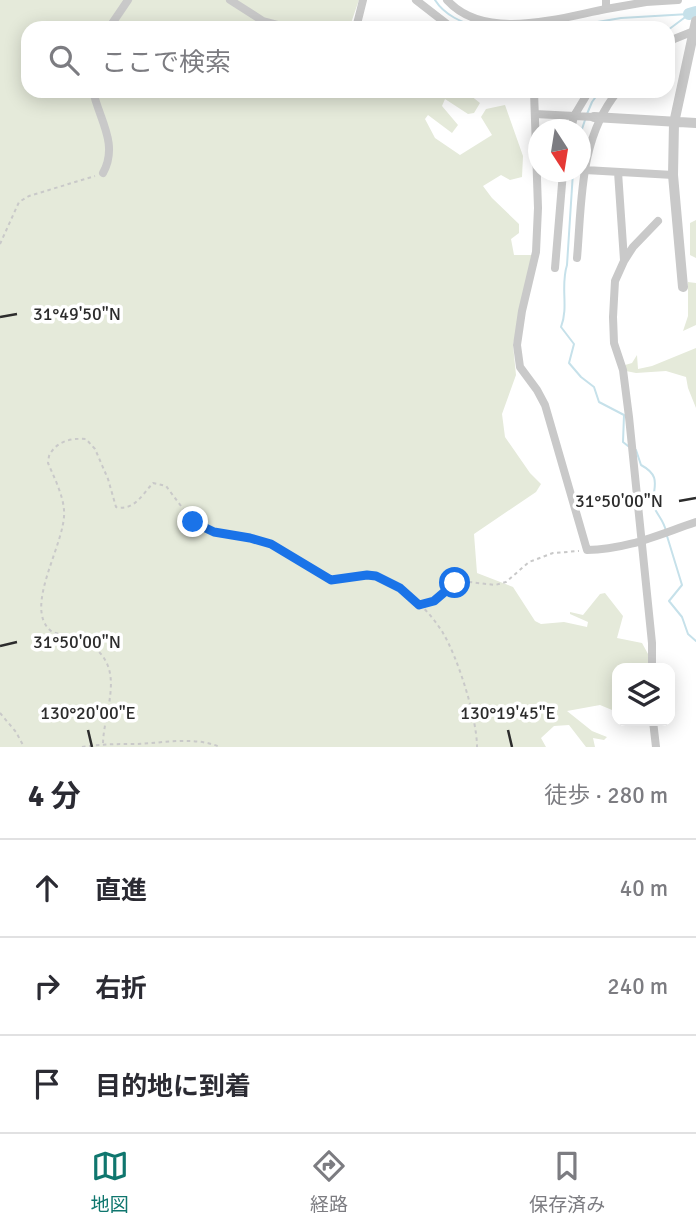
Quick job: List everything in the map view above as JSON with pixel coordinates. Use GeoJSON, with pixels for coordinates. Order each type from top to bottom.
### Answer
{"type":"FeatureCollection","features":[{"type":"Feature","properties":{"kind":"street"},"geometry":{"type":"LineString","coordinates":[[114,21],[128,0]]}},
{"type":"Feature","properties":{"kind":"street"},"geometry":{"type":"LineString","coordinates":[[230,0],[263,21]]}},
{"type":"Feature","properties":{"kind":"street"},"geometry":{"type":"LineString","coordinates":[[358,21],[363,0]]}},
{"type":"Feature","properties":{"kind":"street"},"geometry":{"type":"LineString","coordinates":[[416,0],[443,21]]}},
{"type":"Feature","properties":{"kind":"street"},"geometry":{"type":"LineString","coordinates":[[447,0],[472,16],[488,21]]}},
{"type":"Feature","properties":{"kind":"street"},"geometry":{"type":"LineString","coordinates":[[543,21],[606,5],[678,0]]}},
{"type":"Feature","properties":{"kind":"street"},"geometry":{"type":"LineString","coordinates":[[675,37],[695,26]]}},
{"type":"Feature","properties":{"kind":"street"},"geometry":{"type":"LineString","coordinates":[[683,287],[673,175],[674,122],[695,26]]}},
{"type":"Feature","properties":{"kind":"street"},"geometry":{"type":"LineString","coordinates":[[94,98],[96,108],[106,127],[110,148],[108,164],[103,173]]}},
{"type":"Feature","properties":{"kind":"street"},"geometry":{"type":"LineString","coordinates":[[534,98],[536,252],[517,345],[520,367],[545,405],[587,550],[609,549],[642,541],[696,522]]}},
{"type":"Feature","properties":{"kind":"street"},"geometry":{"type":"LineString","coordinates":[[576,119],[586,98]]}},
{"type":"Feature","properties":{"kind":"street"},"geometry":{"type":"LineString","coordinates":[[591,140],[597,118],[613,98]]}},
{"type":"Feature","properties":{"kind":"street"},"geometry":{"type":"LineString","coordinates":[[535,114],[696,123]]}},
{"type":"Feature","properties":{"kind":"street"},"geometry":{"type":"LineString","coordinates":[[591,170],[673,175]]}},
{"type":"Feature","properties":{"kind":"street"},"geometry":{"type":"LineString","coordinates":[[618,172],[624,261]]}},
{"type":"Feature","properties":{"kind":"street"},"geometry":{"type":"LineString","coordinates":[[555,268],[562,182]]}},
{"type":"Feature","properties":{"kind":"street"},"geometry":{"type":"LineString","coordinates":[[577,258],[584,182]]}},
{"type":"Feature","properties":{"kind":"street"},"geometry":{"type":"LineString","coordinates":[[652,663],[632,447],[623,370],[614,343],[612,317],[615,281],[624,261],[658,220]]}},
{"type":"Feature","properties":{"kind":"street"},"geometry":{"type":"LineString","coordinates":[[654,726],[656,747]]}},
{"type":"Feature","properties":{"kind":"path"},"geometry":{"type":"LineString","coordinates":[[0,244],[19,202],[29,196],[103,173]]}},
{"type":"Feature","properties":{"kind":"path"},"geometry":{"type":"LineString","coordinates":[[103,743],[112,674],[108,664],[93,647],[51,631],[40,611],[53,553],[63,528],[64,510],[48,463],[51,450],[60,443],[86,439],[95,449],[116,507],[123,508],[137,503],[153,483],[160,484],[166,486],[193,522],[214,532],[271,544],[331,580],[376,576],[400,588],[442,631],[451,647],[469,702],[477,747]]}},
{"type":"Feature","properties":{"kind":"path"},"geometry":{"type":"LineString","coordinates":[[419,605],[434,601],[445,590],[461,581],[495,585],[506,582],[529,562],[553,554],[587,550]]}},
{"type":"Feature","properties":{"kind":"path"},"geometry":{"type":"LineString","coordinates":[[0,713],[16,732],[24,747]]}},
{"type":"Feature","properties":{"kind":"path"},"geometry":{"type":"LineString","coordinates":[[82,747],[103,743],[184,741],[204,742],[220,747]]}},
{"type":"Feature","properties":{"kind":"green space"},"geometry":{"type":"Polygon","coordinates":[[[0,0],[359,0],[352,21],[21,21],[21,98],[474,98],[480,103],[474,113],[468,114],[445,99],[442,106],[458,125],[452,133],[428,115],[425,119],[435,138],[460,155],[492,135],[481,117],[486,109],[505,105],[523,156],[522,177],[510,180],[501,175],[483,186],[519,224],[519,233],[511,239],[514,255],[533,255],[513,345],[516,375],[502,414],[505,437],[541,484],[536,492],[474,534],[477,573],[513,587],[535,621],[541,624],[564,622],[587,627],[588,622],[570,612],[583,615],[600,594],[605,593],[623,616],[617,638],[642,643],[648,654],[648,663],[612,663],[612,710],[600,705],[567,711],[592,731],[607,737],[604,740],[593,738],[595,747],[586,747],[569,725],[554,726],[541,738],[546,747],[0,747],[0,0]]]}},
{"type":"Feature","properties":{"kind":"green space"},"geometry":{"type":"Polygon","coordinates":[[[696,220],[696,258],[690,255],[690,223],[696,220]]]}},
{"type":"Feature","properties":{"kind":"green space"},"geometry":{"type":"Polygon","coordinates":[[[688,282],[696,283],[696,325],[683,331],[688,316],[688,282]]]}},
{"type":"Feature","properties":{"kind":"green space"},"geometry":{"type":"Polygon","coordinates":[[[696,348],[696,408],[686,377],[666,371],[626,371],[625,365],[632,363],[637,355],[638,369],[696,348]]]}},
{"type":"Feature","properties":{"kind":"waterway"},"geometry":{"type":"LineString","coordinates":[[435,0],[460,21]]}},
{"type":"Feature","properties":{"kind":"waterway"},"geometry":{"type":"LineString","coordinates":[[689,14],[696,12]]}},
{"type":"Feature","properties":{"kind":"waterway"},"geometry":{"type":"LineString","coordinates":[[603,21],[689,14]]}},
{"type":"Feature","properties":{"kind":"waterway"},"geometry":{"type":"LineString","coordinates":[[675,25],[688,15]]}},
{"type":"Feature","properties":{"kind":"waterway"},"geometry":{"type":"LineString","coordinates":[[587,114],[595,98]]}},
{"type":"Feature","properties":{"kind":"waterway"},"geometry":{"type":"LineString","coordinates":[[572,182],[561,327],[574,344],[569,363],[594,387],[599,402],[624,415],[623,442],[628,446]]}},
{"type":"Feature","properties":{"kind":"waterway"},"geometry":{"type":"LineString","coordinates":[[636,450],[641,465],[653,475],[654,504],[666,531]]}},
{"type":"Feature","properties":{"kind":"waterway"},"geometry":{"type":"LineString","coordinates":[[667,536],[682,585],[669,601],[682,617],[688,634],[696,641]]}},
{"type":"Feature","properties":{"kind":"route"},"geometry":{"type":"LineString","coordinates":[[193,522],[214,532],[271,544],[327,579],[336,581],[367,575],[376,576],[400,588],[419,605],[434,601],[455,583]]}}]}
